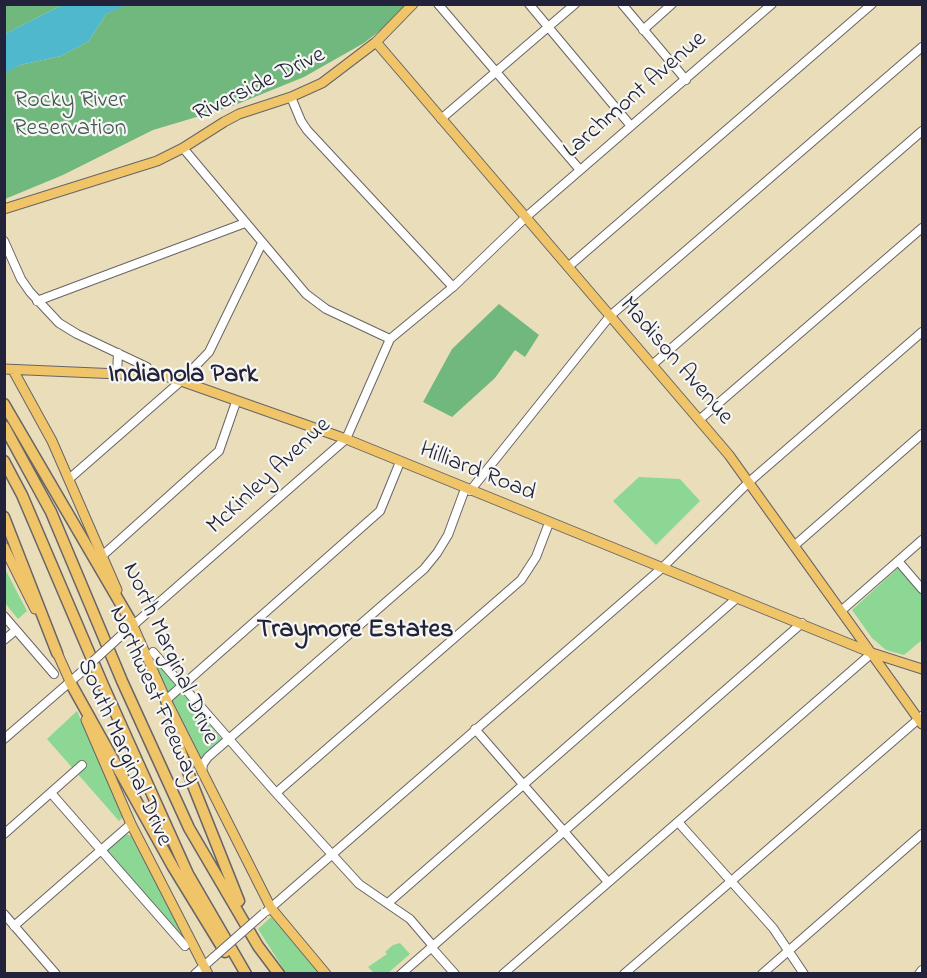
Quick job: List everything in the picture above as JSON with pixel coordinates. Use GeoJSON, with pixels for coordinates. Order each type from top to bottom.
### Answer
{"type":"FeatureCollection","features":[{"type":"Feature","properties":{"kind":"highway"},"geometry":{"type":"LineString","coordinates":[[4,404],[130,628]]}},
{"type":"Feature","properties":{"kind":"highway","name":"Northwest Freeway"},"geometry":{"type":"LineString","coordinates":[[4,426],[51,512],[122,681],[189,828],[258,946],[280,974]]}},
{"type":"Feature","properties":{"kind":"highway","name":"Northwest Freeway"},"geometry":{"type":"LineString","coordinates":[[4,461],[22,495],[103,685],[188,874],[244,974]]}},
{"type":"Feature","properties":{"kind":"highway"},"geometry":{"type":"LineString","coordinates":[[4,517],[57,652]]}},
{"type":"Feature","properties":{"kind":"highway"},"geometry":{"type":"LineString","coordinates":[[74,678],[173,867],[219,942],[244,974]]}},
{"type":"Feature","properties":{"kind":"highway"},"geometry":{"type":"LineString","coordinates":[[166,700],[174,733],[236,895],[257,937],[280,974]]}},
{"type":"Feature","properties":{"kind":"main road","name":"Riverside Drive"},"geometry":{"type":"LineString","coordinates":[[4,210],[157,161],[239,114],[291,97],[322,83],[376,42],[413,4]]}},
{"type":"Feature","properties":{"kind":"main road","name":"Madison Avenue"},"geometry":{"type":"LineString","coordinates":[[376,42],[699,420],[749,482],[921,720]]}},
{"type":"Feature","properties":{"kind":"main road","name":"Hilliard Road"},"geometry":{"type":"LineString","coordinates":[[9,370],[165,376],[182,381],[346,439],[549,524],[802,623],[872,653],[922,669]]}},
{"type":"Feature","properties":{"kind":"main road","name":"North Marginal Drive"},"geometry":{"type":"LineString","coordinates":[[9,370],[52,441],[102,556],[130,628],[194,754],[268,911],[326,974]]}},
{"type":"Feature","properties":{"kind":"main road","name":"South Marginal Drive"},"geometry":{"type":"LineString","coordinates":[[4,547],[57,652],[74,678],[131,824],[206,970]]}},
{"type":"Feature","properties":{"kind":"street"},"geometry":{"type":"LineString","coordinates":[[438,4],[580,170]]}},
{"type":"Feature","properties":{"kind":"street"},"geometry":{"type":"LineString","coordinates":[[529,4],[631,126]]}},
{"type":"Feature","properties":{"kind":"street"},"geometry":{"type":"LineString","coordinates":[[441,119],[575,4]]}},
{"type":"Feature","properties":{"kind":"street"},"geometry":{"type":"LineString","coordinates":[[621,4],[686,80]]}},
{"type":"Feature","properties":{"kind":"street"},"geometry":{"type":"LineString","coordinates":[[643,30],[672,4]]}},
{"type":"Feature","properties":{"kind":"street","name":"Larchmont Avenue"},"geometry":{"type":"LineString","coordinates":[[525,217],[772,4]]}},
{"type":"Feature","properties":{"kind":"street"},"geometry":{"type":"LineString","coordinates":[[568,267],[872,4]]}},
{"type":"Feature","properties":{"kind":"street"},"geometry":{"type":"LineString","coordinates":[[201,772],[208,757],[424,569],[448,535],[467,490],[610,316],[922,47]]}},
{"type":"Feature","properties":{"kind":"street"},"geometry":{"type":"LineString","coordinates":[[291,97],[307,130],[453,287]]}},
{"type":"Feature","properties":{"kind":"street"},"geometry":{"type":"LineString","coordinates":[[652,365],[922,131]]}},
{"type":"Feature","properties":{"kind":"street"},"geometry":{"type":"LineString","coordinates":[[183,148],[262,243],[317,303],[390,339]]}},
{"type":"Feature","properties":{"kind":"street","name":"McKinley Avenue"},"geometry":{"type":"LineString","coordinates":[[4,739],[346,439],[390,339],[453,287],[525,217]]}},
{"type":"Feature","properties":{"kind":"street"},"geometry":{"type":"LineString","coordinates":[[38,300],[245,223]]}},
{"type":"Feature","properties":{"kind":"street"},"geometry":{"type":"LineString","coordinates":[[699,420],[922,228]]}},
{"type":"Feature","properties":{"kind":"street"},"geometry":{"type":"LineString","coordinates":[[4,241],[21,279],[58,323],[147,367]]}},
{"type":"Feature","properties":{"kind":"street"},"geometry":{"type":"LineString","coordinates":[[69,480],[182,381],[201,361],[215,343],[262,243]]}},
{"type":"Feature","properties":{"kind":"street"},"geometry":{"type":"LineString","coordinates":[[195,974],[206,970],[214,957],[662,568],[749,482],[922,332]]}},
{"type":"Feature","properties":{"kind":"street"},"geometry":{"type":"LineString","coordinates":[[117,374],[118,353]]}},
{"type":"Feature","properties":{"kind":"street"},"geometry":{"type":"LineString","coordinates":[[102,556],[219,451],[236,402]]}},
{"type":"Feature","properties":{"kind":"street"},"geometry":{"type":"LineString","coordinates":[[794,546],[922,434]]}},
{"type":"Feature","properties":{"kind":"street"},"geometry":{"type":"LineString","coordinates":[[166,700],[380,511],[400,462]]}},
{"type":"Feature","properties":{"kind":"street"},"geometry":{"type":"LineString","coordinates":[[276,793],[521,580],[536,557],[549,524]]}},
{"type":"Feature","properties":{"kind":"street"},"geometry":{"type":"LineString","coordinates":[[840,610],[922,540]]}},
{"type":"Feature","properties":{"kind":"street"},"geometry":{"type":"LineString","coordinates":[[898,561],[922,589]]}},
{"type":"Feature","properties":{"kind":"street"},"geometry":{"type":"LineString","coordinates":[[388,903],[737,598]]}},
{"type":"Feature","properties":{"kind":"street"},"geometry":{"type":"LineString","coordinates":[[4,616],[54,674]]}},
{"type":"Feature","properties":{"kind":"street"},"geometry":{"type":"LineString","coordinates":[[401,974],[802,623]]}},
{"type":"Feature","properties":{"kind":"street"},"geometry":{"type":"LineString","coordinates":[[4,640],[16,630]]}},
{"type":"Feature","properties":{"kind":"street"},"geometry":{"type":"LineString","coordinates":[[153,652],[331,855],[359,884],[410,919],[454,974]]}},
{"type":"Feature","properties":{"kind":"street"},"geometry":{"type":"LineString","coordinates":[[503,974],[872,653]]}},
{"type":"Feature","properties":{"kind":"street"},"geometry":{"type":"LineString","coordinates":[[624,974],[921,720]]}},
{"type":"Feature","properties":{"kind":"street"},"geometry":{"type":"LineString","coordinates":[[475,729],[608,882]]}},
{"type":"Feature","properties":{"kind":"street"},"geometry":{"type":"LineString","coordinates":[[194,754],[208,757]]}},
{"type":"Feature","properties":{"kind":"street"},"geometry":{"type":"LineString","coordinates":[[4,834],[82,765]]}},
{"type":"Feature","properties":{"kind":"street"},"geometry":{"type":"LineString","coordinates":[[51,793],[185,946]]}},
{"type":"Feature","properties":{"kind":"street"},"geometry":{"type":"LineString","coordinates":[[678,822],[773,928],[804,974]]}},
{"type":"Feature","properties":{"kind":"street"},"geometry":{"type":"LineString","coordinates":[[14,926],[131,824]]}},
{"type":"Feature","properties":{"kind":"street"},"geometry":{"type":"LineString","coordinates":[[762,974],[922,834]]}},
{"type":"Feature","properties":{"kind":"street"},"geometry":{"type":"LineString","coordinates":[[4,914],[56,974]]}},
{"type":"Feature","properties":{"kind":"street"},"geometry":{"type":"LineString","coordinates":[[919,974],[922,970]]}},
{"type":"Feature","properties":{"kind":"green space","name":"Rocky River Reservation"},"geometry":{"type":"Polygon","coordinates":[[[127,4],[405,5],[387,25],[364,43],[304,77],[230,107],[153,130],[63,175],[5,199],[5,72],[20,65],[61,56],[89,41],[106,14],[127,4]]]}},
{"type":"Feature","properties":{"kind":"green space"},"geometry":{"type":"Polygon","coordinates":[[[5,5],[62,5],[5,34],[5,5]]]}},
{"type":"Feature","properties":{"kind":"green space"},"geometry":{"type":"Polygon","coordinates":[[[499,304],[539,335],[525,357],[515,350],[495,378],[452,417],[423,402],[452,349],[499,304]]]}},
{"type":"Feature","properties":{"kind":"green space"},"geometry":{"type":"Polygon","coordinates":[[[639,477],[680,479],[700,501],[656,545],[613,501],[639,477]]]}},
{"type":"Feature","properties":{"kind":"green space"},"geometry":{"type":"Polygon","coordinates":[[[4,567],[27,611],[18,619],[5,603],[4,567]]]}},
{"type":"Feature","properties":{"kind":"green space"},"geometry":{"type":"Polygon","coordinates":[[[899,567],[922,594],[922,640],[904,655],[886,650],[872,638],[852,610],[899,567]]]}},
{"type":"Feature","properties":{"kind":"green space"},"geometry":{"type":"Polygon","coordinates":[[[151,656],[224,742],[203,760],[198,759],[151,656]]]}},
{"type":"Feature","properties":{"kind":"green space"},"geometry":{"type":"Polygon","coordinates":[[[77,711],[124,816],[119,821],[47,739],[77,711]]]}},
{"type":"Feature","properties":{"kind":"green space"},"geometry":{"type":"Polygon","coordinates":[[[124,833],[131,836],[186,941],[107,852],[107,849],[124,833]]]}},
{"type":"Feature","properties":{"kind":"green space"},"geometry":{"type":"Polygon","coordinates":[[[271,917],[321,973],[286,973],[258,929],[271,917]]]}},
{"type":"Feature","properties":{"kind":"green space"},"geometry":{"type":"Polygon","coordinates":[[[400,943],[410,954],[388,973],[374,973],[368,967],[387,954],[385,952],[393,945],[400,943]]]}},
{"type":"Feature","properties":{"kind":"water"},"geometry":{"type":"Polygon","coordinates":[[[62,5],[127,5],[106,14],[89,41],[61,56],[20,65],[5,73],[5,34],[62,5]]]}},
{"type":"Feature","properties":{"kind":"district","name":"Indianola Park"},"geometry":{"type":"Point","coordinates":[183,377]}},
{"type":"Feature","properties":{"kind":"district","name":"Traymore Estates"},"geometry":{"type":"Point","coordinates":[355,632]}}]}
